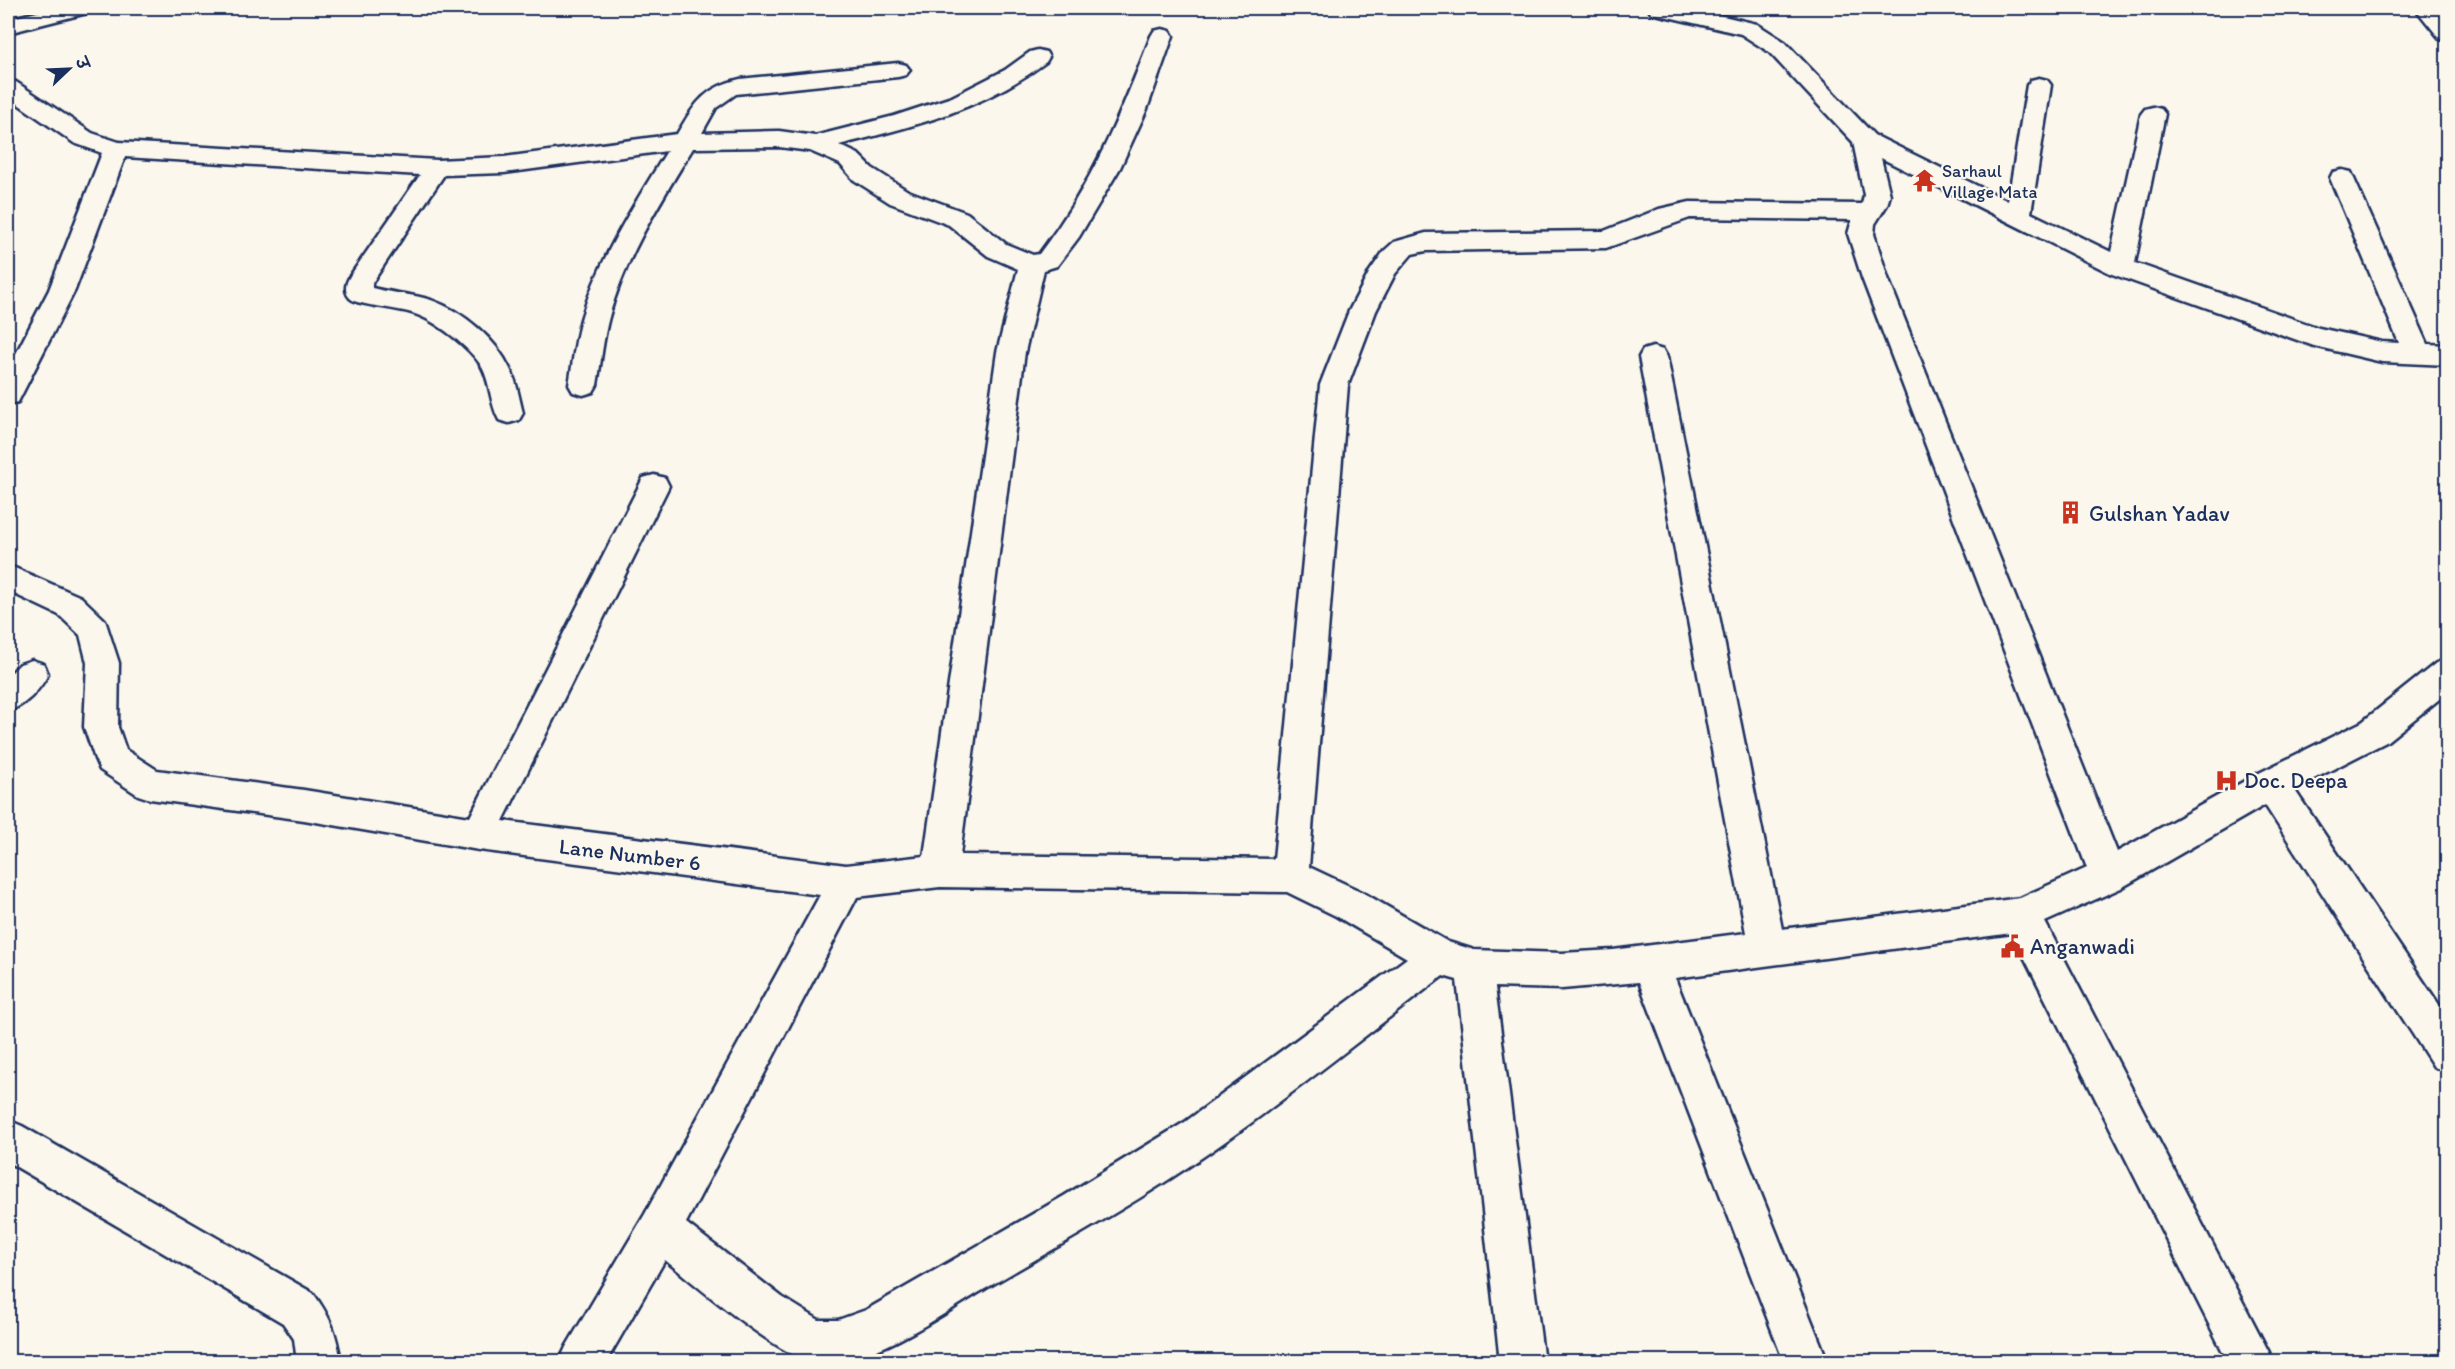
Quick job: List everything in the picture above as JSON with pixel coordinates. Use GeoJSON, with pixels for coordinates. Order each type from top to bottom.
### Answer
{"type":"FeatureCollection","features":[{"type":"Feature","properties":{"kind":"street"},"geometry":{"type":"LineString","coordinates":[[8,26],[79,8]]}},
{"type":"Feature","properties":{"kind":"street"},"geometry":{"type":"LineString","coordinates":[[1659,8],[1749,29],[1777,47],[1865,140],[2121,267],[2314,336],[2382,352],[2448,355]]}},
{"type":"Feature","properties":{"kind":"street"},"geometry":{"type":"LineString","coordinates":[[2426,8],[2448,34]]}},
{"type":"Feature","properties":{"kind":"street"},"geometry":{"type":"LineString","coordinates":[[8,87],[83,138],[116,149],[437,168],[504,165],[684,141],[779,139],[815,144],[849,159],[863,174],[898,197],[958,219],[997,250],[1032,265],[1048,260],[1070,231],[1108,168],[1135,110],[1162,36]]}},
{"type":"Feature","properties":{"kind":"street"},"geometry":{"type":"LineString","coordinates":[[815,144],[942,110],[975,98],[1017,75],[1038,57]]}},
{"type":"Feature","properties":{"kind":"street"},"geometry":{"type":"LineString","coordinates":[[583,385],[595,317],[615,266],[646,206],[707,104],[728,88],[898,70]]}},
{"type":"Feature","properties":{"kind":"street"},"geometry":{"type":"LineString","coordinates":[[2018,215],[2039,85]]}},
{"type":"Feature","properties":{"kind":"street"},"geometry":{"type":"LineString","coordinates":[[2121,267],[2153,114]]}},
{"type":"Feature","properties":{"kind":"street"},"geometry":{"type":"LineString","coordinates":[[1865,140],[1877,195],[1875,205],[1868,212],[1862,224],[1861,234],[1875,278],[2108,876]]}},
{"type":"Feature","properties":{"kind":"street"},"geometry":{"type":"LineString","coordinates":[[8,395],[62,290],[116,149]]}},
{"type":"Feature","properties":{"kind":"street"},"geometry":{"type":"LineString","coordinates":[[437,168],[359,282],[360,293],[369,297],[422,307],[440,315],[461,330],[483,350],[496,367],[509,413]]}},
{"type":"Feature","properties":{"kind":"street"},"geometry":{"type":"LineString","coordinates":[[2342,178],[2418,354]]}},
{"type":"Feature","properties":{"kind":"street"},"geometry":{"type":"LineString","coordinates":[[1868,212],[1690,210],[1671,213],[1632,231],[1606,239],[1426,242],[1403,248],[1389,261],[1352,333],[1334,385],[1290,876],[1457,962],[1562,971],[1651,964],[2022,915],[2108,876],[2271,784],[2374,732],[2448,673]]}},
{"type":"Feature","properties":{"kind":"street"},"geometry":{"type":"LineString","coordinates":[[940,872],[1011,352],[1032,265]]}},
{"type":"Feature","properties":{"kind":"street"},"geometry":{"type":"LineString","coordinates":[[1653,357],[1767,947]]}},
{"type":"Feature","properties":{"kind":"street"},"geometry":{"type":"LineString","coordinates":[[479,834],[654,486]]}},
{"type":"Feature","properties":{"kind":"street","name":"Lane Number 6"},"geometry":{"type":"LineString","coordinates":[[8,577],[70,606],[94,629],[103,663],[101,727],[112,759],[150,784],[304,805],[479,834],[846,882],[940,872],[1290,876]]}},
{"type":"Feature","properties":{"kind":"street"},"geometry":{"type":"LineString","coordinates":[[8,697],[32,674]]}},
{"type":"Feature","properties":{"kind":"street"},"geometry":{"type":"LineString","coordinates":[[2271,784],[2448,1053]]}},
{"type":"Feature","properties":{"kind":"street"},"geometry":{"type":"LineString","coordinates":[[581,1362],[660,1229],[846,882]]}},
{"type":"Feature","properties":{"kind":"street"},"geometry":{"type":"LineString","coordinates":[[2022,915],[2252,1362]]}},
{"type":"Feature","properties":{"kind":"street"},"geometry":{"type":"LineString","coordinates":[[660,1229],[792,1330],[822,1343],[847,1339],[880,1325],[1079,1211],[1199,1136],[1457,962]]}},
{"type":"Feature","properties":{"kind":"street"},"geometry":{"type":"LineString","coordinates":[[1457,962],[1522,1362]]}},
{"type":"Feature","properties":{"kind":"street"},"geometry":{"type":"LineString","coordinates":[[1651,964],[1806,1362]]}},
{"type":"Feature","properties":{"kind":"street"},"geometry":{"type":"LineString","coordinates":[[8,1140],[298,1308],[314,1331],[319,1362]]}},
{"type":"Feature","properties":{"kind":"place","name":"Sarhaul Village Mata"},"geometry":{"type":"Point","coordinates":[1924,181]}},
{"type":"Feature","properties":{"kind":"place","name":"Gulshan Yadav"},"geometry":{"type":"Point","coordinates":[2071,513]}},
{"type":"Feature","properties":{"kind":"place","name":"Doc. Deepa"},"geometry":{"type":"Point","coordinates":[2226,780]}},
{"type":"Feature","properties":{"kind":"place","name":"Anganwadi"},"geometry":{"type":"Point","coordinates":[2012,946]}}]}
